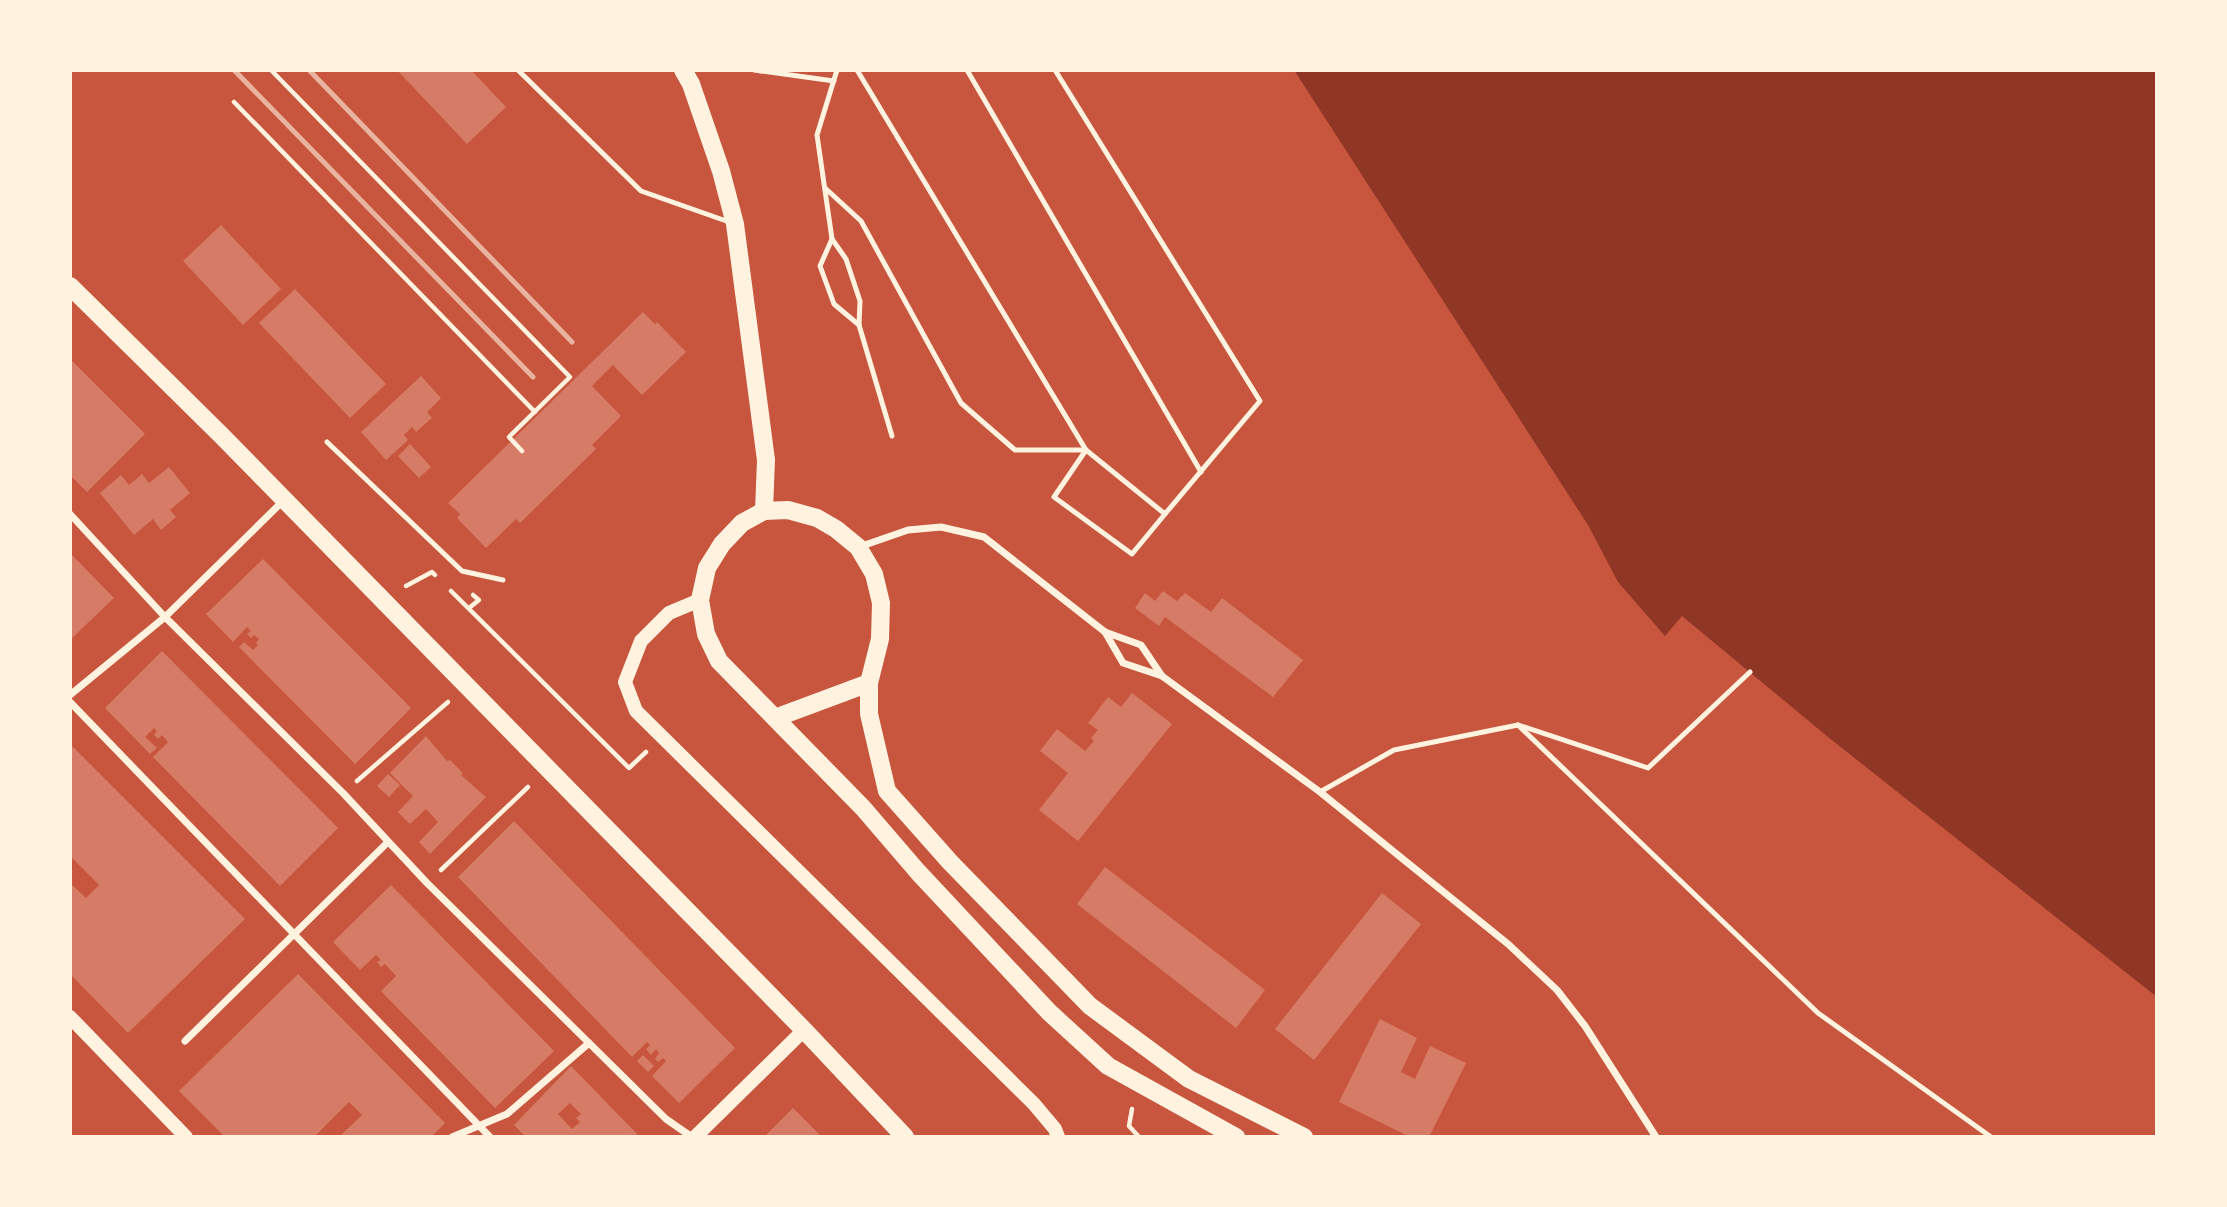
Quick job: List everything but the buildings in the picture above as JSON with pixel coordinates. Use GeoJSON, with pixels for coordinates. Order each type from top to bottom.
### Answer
{"type":"FeatureCollection","features":[{"type":"Feature","properties":{"kind":"main road"},"geometry":{"type":"LineString","coordinates":[[683,70],[691,84],[735,224],[766,460],[764,511]]}},
{"type":"Feature","properties":{"kind":"main road"},"geometry":{"type":"LineString","coordinates":[[73,295],[221,435],[804,1030],[905,1137]]}},
{"type":"Feature","properties":{"kind":"main road"},"geometry":{"type":"LineString","coordinates":[[1236,1137],[1108,1066],[1049,1012],[918,872],[863,808],[719,660],[706,634],[700,600],[708,568],[722,544],[741,523],[764,511],[788,510],[817,518],[858,547],[874,574],[881,603],[880,639],[869,683],[872,732],[887,792],[950,862],[1090,1006],[1189,1079],[1304,1137]]}},
{"type":"Feature","properties":{"kind":"main road"},"geometry":{"type":"LineString","coordinates":[[700,600],[669,613],[641,641],[625,682],[636,711],[1034,1104],[1055,1129],[1058,1137]]}},
{"type":"Feature","properties":{"kind":"main road"},"geometry":{"type":"LineString","coordinates":[[775,718],[869,683]]}},
{"type":"Feature","properties":{"kind":"main road"},"geometry":{"type":"LineString","coordinates":[[70,1017],[186,1137]]}},
{"type":"Feature","properties":{"kind":"main road"},"geometry":{"type":"LineString","coordinates":[[694,1137],[804,1030]]}},
{"type":"Feature","properties":{"kind":"street"},"geometry":{"type":"LineString","coordinates":[[70,695],[165,617],[283,500]]}},
{"type":"Feature","properties":{"kind":"street"},"geometry":{"type":"LineString","coordinates":[[70,514],[165,617],[343,793],[427,883],[666,1119],[694,1137]]}},
{"type":"Feature","properties":{"kind":"street"},"geometry":{"type":"LineString","coordinates":[[858,547],[908,530],[941,527],[984,537],[1105,632],[1141,645],[1163,676],[1320,792],[1508,944],[1557,990],[1586,1026],[1656,1137]]}},
{"type":"Feature","properties":{"kind":"street"},"geometry":{"type":"LineString","coordinates":[[1105,632],[1123,663],[1163,676]]}},
{"type":"Feature","properties":{"kind":"street"},"geometry":{"type":"LineString","coordinates":[[70,702],[490,1137]]}},
{"type":"Feature","properties":{"kind":"street"},"geometry":{"type":"LineString","coordinates":[[185,1041],[388,842]]}},
{"type":"Feature","properties":{"kind":"street"},"geometry":{"type":"LineString","coordinates":[[452,1137],[507,1114],[589,1043]]}},
{"type":"Feature","properties":{"kind":"lane"},"geometry":{"type":"LineString","coordinates":[[518,70],[641,191],[735,224]]}},
{"type":"Feature","properties":{"kind":"lane"},"geometry":{"type":"LineString","coordinates":[[754,70],[834,81]]}},
{"type":"Feature","properties":{"kind":"lane"},"geometry":{"type":"LineString","coordinates":[[837,70],[817,135],[832,239],[846,259],[860,301],[859,325],[892,436]]}},
{"type":"Feature","properties":{"kind":"lane"},"geometry":{"type":"LineString","coordinates":[[857,70],[1086,450],[1165,514]]}},
{"type":"Feature","properties":{"kind":"lane"},"geometry":{"type":"LineString","coordinates":[[967,70],[1200,472]]}},
{"type":"Feature","properties":{"kind":"lane"},"geometry":{"type":"LineString","coordinates":[[1055,70],[1260,401],[1132,554],[1054,496],[1086,450]]}},
{"type":"Feature","properties":{"kind":"lane"},"geometry":{"type":"LineString","coordinates":[[825,188],[861,221],[961,402],[1015,450],[1086,450]]}},
{"type":"Feature","properties":{"kind":"lane"},"geometry":{"type":"LineString","coordinates":[[832,239],[820,267],[834,304],[859,325]]}},
{"type":"Feature","properties":{"kind":"lane"},"geometry":{"type":"LineString","coordinates":[[327,442],[462,571],[503,580]]}},
{"type":"Feature","properties":{"kind":"lane"},"geometry":{"type":"LineString","coordinates":[[1320,792],[1394,750],[1518,725],[1648,768],[1750,672]]}},
{"type":"Feature","properties":{"kind":"lane"},"geometry":{"type":"LineString","coordinates":[[1518,725],[1818,1013],[1991,1137]]}},
{"type":"Feature","properties":{"kind":"path"},"geometry":{"type":"LineString","coordinates":[[271,70],[570,377],[509,437],[522,451]]}},
{"type":"Feature","properties":{"kind":"path"},"geometry":{"type":"LineString","coordinates":[[234,102],[535,412]]}},
{"type":"Feature","properties":{"kind":"path"},"geometry":{"type":"LineString","coordinates":[[470,592],[479,600],[469,608],[629,768],[661,736]]}},
{"type":"Feature","properties":{"kind":"path"},"geometry":{"type":"LineString","coordinates":[[343,793],[466,686]]}},
{"type":"Feature","properties":{"kind":"path"},"geometry":{"type":"LineString","coordinates":[[427,883],[547,768]]}},
{"type":"Feature","properties":{"kind":"shaded area"},"geometry":{"type":"Polygon","coordinates":[[[1294,70],[2157,70],[2157,997],[1828,737],[1682,616],[1665,636],[1618,582],[1588,525],[1294,70]]]}},
{"type":"Feature","properties":{"kind":"railway"},"geometry":{"type":"LineString","coordinates":[[234,70],[533,377]]}},
{"type":"Feature","properties":{"kind":"railway"},"geometry":{"type":"LineString","coordinates":[[309,70],[572,342]]}}]}
